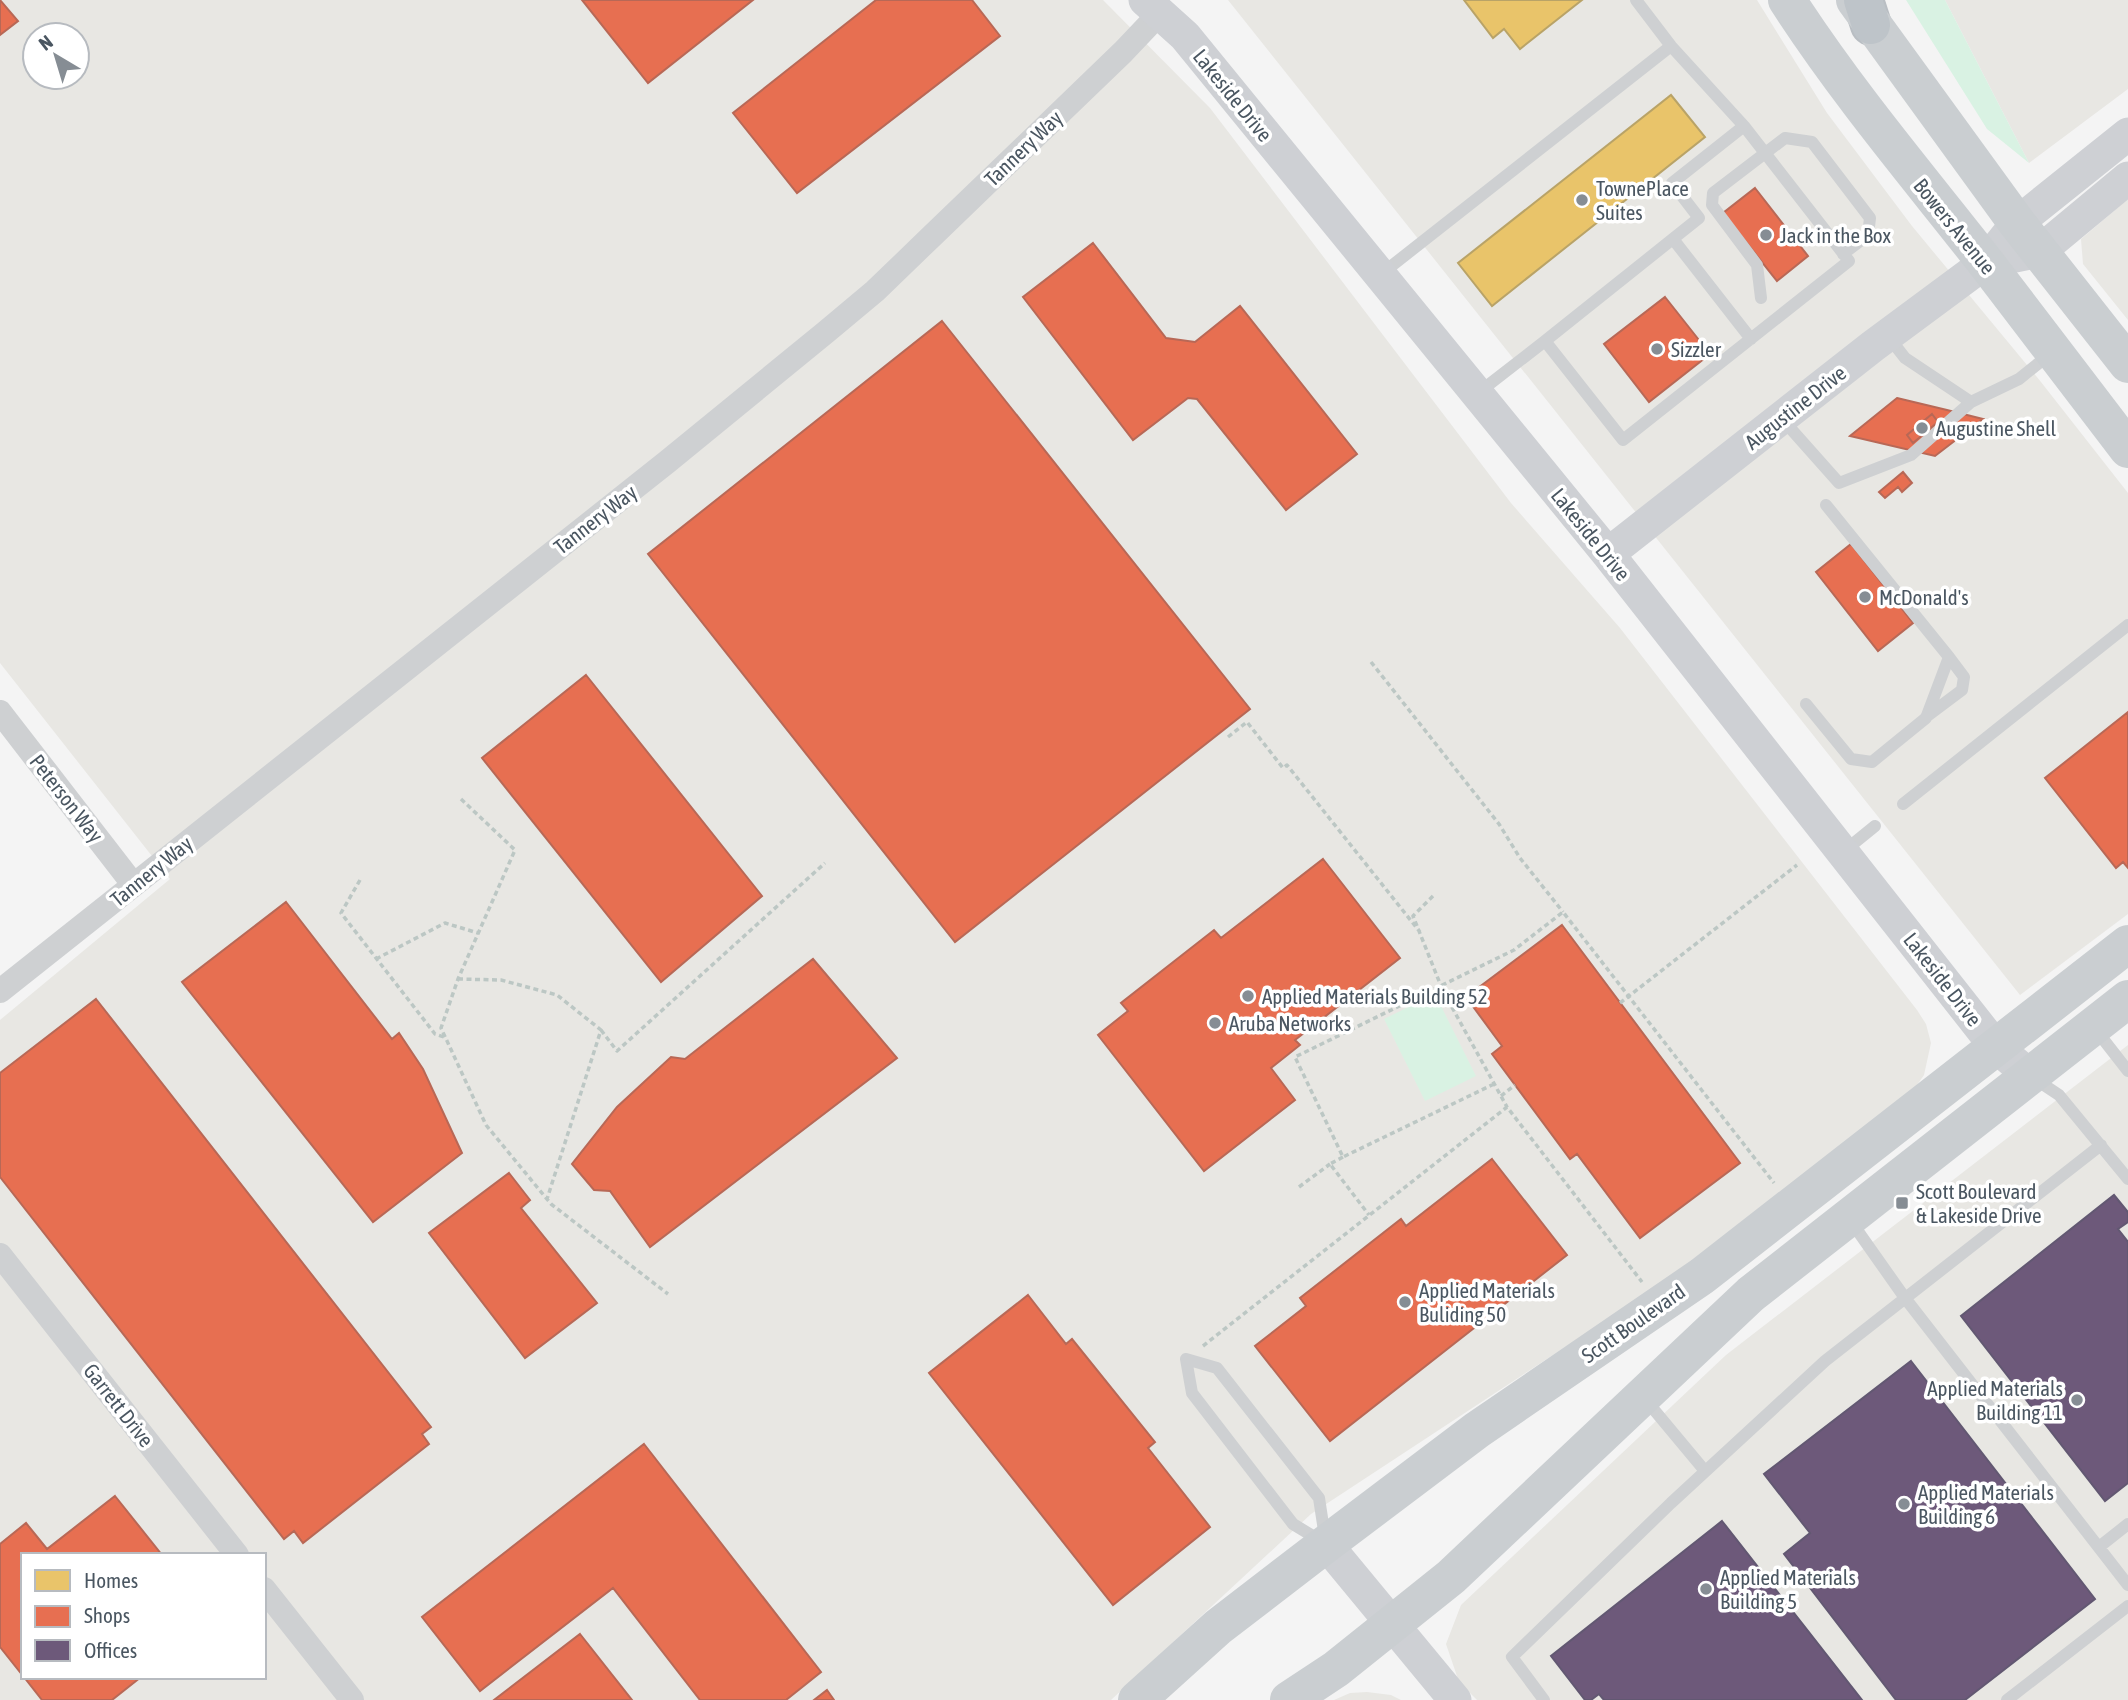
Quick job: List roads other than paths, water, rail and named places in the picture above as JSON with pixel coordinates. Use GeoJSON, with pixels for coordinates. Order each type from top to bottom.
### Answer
{"type":"FeatureCollection","features":[{"type":"Feature","properties":{"kind":"main road","name":"Bowers Avenue"},"geometry":{"type":"LineString","coordinates":[[1787,0],[1823,55],[1877,128],[1986,263],[2128,449]]}},
{"type":"Feature","properties":{"kind":"main road"},"geometry":{"type":"LineString","coordinates":[[1863,8],[2028,237],[2128,364]]}},
{"type":"Feature","properties":{"kind":"main road","name":"Scott Boulevard"},"geometry":{"type":"LineString","coordinates":[[1137,1700],[1218,1626],[1478,1430],[1702,1276],[2128,944]]}},
{"type":"Feature","properties":{"kind":"main road"},"geometry":{"type":"LineString","coordinates":[[1289,1700],[1336,1669],[1451,1577],[1751,1294],[2128,999]]}},
{"type":"Feature","properties":{"kind":"street","name":"Lakeside Drive"},"geometry":{"type":"LineString","coordinates":[[1158,4],[1608,554],[1995,1046],[2029,1075]]}},
{"type":"Feature","properties":{"kind":"street","name":"Tannery Way"},"geometry":{"type":"LineString","coordinates":[[0,991],[667,462],[865,299],[1123,52],[1158,4]]}},
{"type":"Feature","properties":{"kind":"street","name":"Augustine Drive"},"geometry":{"type":"LineString","coordinates":[[2028,237],[2128,134]]}},
{"type":"Feature","properties":{"kind":"street","name":"Augustine Drive"},"geometry":{"type":"LineString","coordinates":[[1608,554],[1887,335],[1986,263],[2128,178]]}},
{"type":"Feature","properties":{"kind":"street","name":"Peterson Way"},"geometry":{"type":"LineString","coordinates":[[0,712],[133,884]]}},
{"type":"Feature","properties":{"kind":"street","name":"Garrett Drive"},"geometry":{"type":"LineString","coordinates":[[0,1255],[235,1553]]}},
{"type":"Feature","properties":{"kind":"street"},"geometry":{"type":"LineString","coordinates":[[1326,1544],[1455,1700]]}},
{"type":"Feature","properties":{"kind":"street"},"geometry":{"type":"LineString","coordinates":[[266,1592],[352,1700]]}},
{"type":"Feature","properties":{"kind":"lane"},"geometry":{"type":"LineString","coordinates":[[1545,341],[1623,440],[1849,261],[1744,125],[1671,47],[1636,0]]}},
{"type":"Feature","properties":{"kind":"lane"},"geometry":{"type":"LineString","coordinates":[[1380,275],[1671,47]]}},
{"type":"Feature","properties":{"kind":"lane"},"geometry":{"type":"LineString","coordinates":[[1476,395],[1699,218],[1672,183],[1744,125]]}},
{"type":"Feature","properties":{"kind":"lane"},"geometry":{"type":"LineString","coordinates":[[1761,298],[1757,265],[1712,205],[1713,193],[1785,138],[1812,142],[1870,218],[1868,235],[1843,254]]}},
{"type":"Feature","properties":{"kind":"lane"},"geometry":{"type":"LineString","coordinates":[[1673,239],[1751,339]]}},
{"type":"Feature","properties":{"kind":"lane"},"geometry":{"type":"LineString","coordinates":[[1887,335],[1905,358],[1971,402]]}},
{"type":"Feature","properties":{"kind":"lane"},"geometry":{"type":"LineString","coordinates":[[1781,418],[1839,483],[1910,455],[1971,402],[2019,379],[2053,352]]}},
{"type":"Feature","properties":{"kind":"lane"},"geometry":{"type":"LineString","coordinates":[[1806,704],[1851,760],[1872,762],[1962,690],[1964,677],[1826,505]]}},
{"type":"Feature","properties":{"kind":"lane"},"geometry":{"type":"LineString","coordinates":[[1903,804],[2128,625]]}},
{"type":"Feature","properties":{"kind":"lane"},"geometry":{"type":"LineString","coordinates":[[1926,718],[1949,657]]}},
{"type":"Feature","properties":{"kind":"lane"},"geometry":{"type":"LineString","coordinates":[[1843,852],[1875,826]]}},
{"type":"Feature","properties":{"kind":"lane"},"geometry":{"type":"LineString","coordinates":[[2093,1027],[2128,1071]]}},
{"type":"Feature","properties":{"kind":"lane"},"geometry":{"type":"LineString","coordinates":[[2029,1075],[2059,1095],[2128,1179]]}},
{"type":"Feature","properties":{"kind":"lane"},"geometry":{"type":"LineString","coordinates":[[1544,1700],[1512,1657],[1705,1471],[1825,1361],[2101,1145]]}},
{"type":"Feature","properties":{"kind":"lane"},"geometry":{"type":"LineString","coordinates":[[1849,1217],[1905,1298],[2128,1584]]}},
{"type":"Feature","properties":{"kind":"lane"},"geometry":{"type":"LineString","coordinates":[[1186,1359],[1217,1368],[1319,1498],[1326,1544],[1293,1524],[1192,1393],[1186,1359]]}},
{"type":"Feature","properties":{"kind":"lane"},"geometry":{"type":"LineString","coordinates":[[1642,1396],[1705,1471]]}},
{"type":"Feature","properties":{"kind":"lane"},"geometry":{"type":"LineString","coordinates":[[2099,1547],[2128,1524]]}},
{"type":"Feature","properties":{"kind":"lane"},"geometry":{"type":"LineString","coordinates":[[2007,1700],[2128,1606]]}},
{"type":"Feature","properties":{"kind":"place","name":"TownePlace Suites"},"geometry":{"type":"Point","coordinates":[1582,200]}},
{"type":"Feature","properties":{"kind":"place","name":"Jack in the Box"},"geometry":{"type":"Point","coordinates":[1766,235]}},
{"type":"Feature","properties":{"kind":"place","name":"Sizzler"},"geometry":{"type":"Point","coordinates":[1657,349]}},
{"type":"Feature","properties":{"kind":"place","name":"Augustine Shell"},"geometry":{"type":"Point","coordinates":[1922,428]}},
{"type":"Feature","properties":{"kind":"place","name":"McDonald's"},"geometry":{"type":"Point","coordinates":[1865,597]}},
{"type":"Feature","properties":{"kind":"place","name":"Applied Materials Building 52"},"geometry":{"type":"Point","coordinates":[1248,996]}},
{"type":"Feature","properties":{"kind":"place","name":"Aruba Networks"},"geometry":{"type":"Point","coordinates":[1215,1023]}},
{"type":"Feature","properties":{"kind":"place","name":"Scott Boulevard & Lakeside Drive"},"geometry":{"type":"Point","coordinates":[1902,1203]}},
{"type":"Feature","properties":{"kind":"place","name":"Applied Materials Buliding 50"},"geometry":{"type":"Point","coordinates":[1405,1302]}},
{"type":"Feature","properties":{"kind":"place","name":"Applied Materials Building 11"},"geometry":{"type":"Point","coordinates":[2077,1400]}},
{"type":"Feature","properties":{"kind":"place","name":"Applied Materials Building 6"},"geometry":{"type":"Point","coordinates":[1904,1504]}},
{"type":"Feature","properties":{"kind":"place","name":"Applied Materials Building 5"},"geometry":{"type":"Point","coordinates":[1706,1589]}}]}
